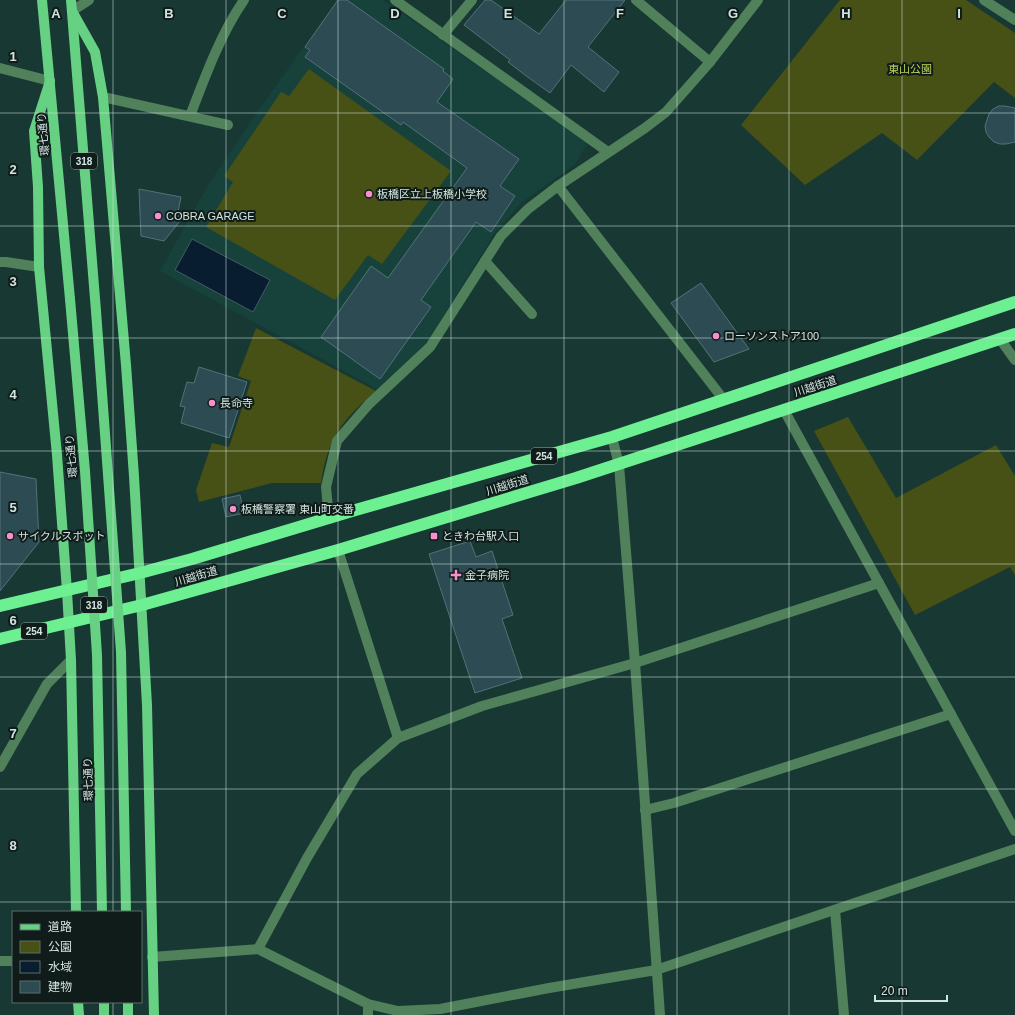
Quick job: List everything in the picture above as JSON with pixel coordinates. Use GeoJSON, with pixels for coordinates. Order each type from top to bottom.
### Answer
{"type":"FeatureCollection","features":[{"type":"Feature","properties":{"kind":"highway","name":"川越街道"},"geometry":{"type":"LineString","coordinates":[[0,606],[140,573],[612,437],[1015,302]]}},
{"type":"Feature","properties":{"kind":"highway","name":"川越街道"},"geometry":{"type":"LineString","coordinates":[[0,639],[142,605],[338,550],[619,465],[1015,334]]}},
{"type":"Feature","properties":{"kind":"main road","name":"環七通り"},"geometry":{"type":"LineString","coordinates":[[42,0],[85,471],[97,655],[102,911]]}},
{"type":"Feature","properties":{"kind":"main road","name":"318"},"geometry":{"type":"LineString","coordinates":[[71,0],[96,311],[120,652],[126,911]]}},
{"type":"Feature","properties":{"kind":"main road"},"geometry":{"type":"LineString","coordinates":[[72,11],[95,52],[103,97],[125,357],[140,573],[147,705],[154,1015]]}},
{"type":"Feature","properties":{"kind":"main road"},"geometry":{"type":"LineString","coordinates":[[50,81],[34,131],[38,187],[39,267],[57,463],[71,660],[76,911]]}},
{"type":"Feature","properties":{"kind":"main road"},"geometry":{"type":"LineString","coordinates":[[78,1003],[79,1015]]}},
{"type":"Feature","properties":{"kind":"main road"},"geometry":{"type":"LineString","coordinates":[[104,1003],[104,1015]]}},
{"type":"Feature","properties":{"kind":"main road"},"geometry":{"type":"LineString","coordinates":[[128,1003],[128,1015]]}},
{"type":"Feature","properties":{"kind":"street"},"geometry":{"type":"LineString","coordinates":[[72,11],[89,0]]}},
{"type":"Feature","properties":{"kind":"street"},"geometry":{"type":"LineString","coordinates":[[190,116],[210,64],[237,10],[244,0]]}},
{"type":"Feature","properties":{"kind":"street"},"geometry":{"type":"LineString","coordinates":[[395,0],[608,152]]}},
{"type":"Feature","properties":{"kind":"street"},"geometry":{"type":"LineString","coordinates":[[443,34],[472,0]]}},
{"type":"Feature","properties":{"kind":"street"},"geometry":{"type":"LineString","coordinates":[[636,0],[710,62]]}},
{"type":"Feature","properties":{"kind":"street"},"geometry":{"type":"LineString","coordinates":[[329,519],[326,487],[337,441],[369,404],[430,347],[501,236],[528,209],[558,186],[666,112],[710,62],[758,0]]}},
{"type":"Feature","properties":{"kind":"street"},"geometry":{"type":"LineString","coordinates":[[984,0],[1015,20]]}},
{"type":"Feature","properties":{"kind":"street"},"geometry":{"type":"LineString","coordinates":[[0,68],[50,81]]}},
{"type":"Feature","properties":{"kind":"street"},"geometry":{"type":"LineString","coordinates":[[103,97],[228,125]]}},
{"type":"Feature","properties":{"kind":"street"},"geometry":{"type":"LineString","coordinates":[[558,186],[724,400]]}},
{"type":"Feature","properties":{"kind":"street"},"geometry":{"type":"LineString","coordinates":[[485,261],[532,314]]}},
{"type":"Feature","properties":{"kind":"street"},"geometry":{"type":"LineString","coordinates":[[0,262],[39,267]]}},
{"type":"Feature","properties":{"kind":"street"},"geometry":{"type":"LineString","coordinates":[[1000,339],[1015,360]]}},
{"type":"Feature","properties":{"kind":"street"},"geometry":{"type":"LineString","coordinates":[[784,410],[1015,831]]}},
{"type":"Feature","properties":{"kind":"street"},"geometry":{"type":"LineString","coordinates":[[612,437],[619,465],[635,663],[660,1015]]}},
{"type":"Feature","properties":{"kind":"street"},"geometry":{"type":"LineString","coordinates":[[338,550],[398,738]]}},
{"type":"Feature","properties":{"kind":"street"},"geometry":{"type":"LineString","coordinates":[[258,949],[307,858],[357,774],[398,738],[482,706],[635,663],[879,583]]}},
{"type":"Feature","properties":{"kind":"street"},"geometry":{"type":"LineString","coordinates":[[0,767],[47,684],[71,660]]}},
{"type":"Feature","properties":{"kind":"street"},"geometry":{"type":"LineString","coordinates":[[645,810],[674,803],[951,714]]}},
{"type":"Feature","properties":{"kind":"street"},"geometry":{"type":"LineString","coordinates":[[152,957],[258,949],[368,1004],[398,1011],[440,1008],[656,970],[1015,849]]}},
{"type":"Feature","properties":{"kind":"street"},"geometry":{"type":"LineString","coordinates":[[835,910],[844,1015]]}},
{"type":"Feature","properties":{"kind":"street"},"geometry":{"type":"LineString","coordinates":[[0,961],[12,961]]}},
{"type":"Feature","properties":{"kind":"street"},"geometry":{"type":"LineString","coordinates":[[368,1004],[368,1015]]}},
{"type":"Feature","properties":{"kind":"shaded area","name":"板橋区立上板橋小学校"},"geometry":{"type":"Polygon","coordinates":[[[337,0],[383,0],[588,143],[574,165],[522,202],[494,234],[426,344],[377,389],[160,271],[208,185],[249,124],[337,0]]]}},
{"type":"Feature","properties":{"kind":"green space","name":"東山公園"},"geometry":{"type":"Polygon","coordinates":[[[840,0],[966,0],[1015,33],[1015,98],[994,82],[917,160],[882,133],[805,185],[741,125],[840,0]]]}},
{"type":"Feature","properties":{"kind":"green space"},"geometry":{"type":"Polygon","coordinates":[[[309,69],[451,171],[382,264],[368,255],[335,300],[206,227],[233,182],[224,176],[281,92],[289,96],[309,69]]]}},
{"type":"Feature","properties":{"kind":"green space"},"geometry":{"type":"Polygon","coordinates":[[[256,328],[376,391],[345,421],[338,431],[328,454],[321,483],[272,483],[199,502],[196,490],[212,443],[229,447],[251,381],[238,376],[256,328]]]}},
{"type":"Feature","properties":{"kind":"green space"},"geometry":{"type":"Polygon","coordinates":[[[848,417],[896,498],[996,445],[1015,476],[1015,575],[1010,567],[915,615],[814,431],[848,417]]]}},
{"type":"Feature","properties":{"kind":"water"},"geometry":{"type":"Polygon","coordinates":[[[192,239],[270,280],[253,312],[175,270],[192,239]]]}},
{"type":"Feature","properties":{"kind":"building"},"geometry":{"type":"Polygon","coordinates":[[[338,0],[347,0],[444,69],[443,71],[453,79],[437,102],[519,159],[500,186],[515,196],[491,232],[476,222],[421,300],[431,307],[380,379],[321,337],[371,266],[388,278],[467,168],[403,122],[401,125],[305,57],[310,50],[305,47],[338,0]]]}},
{"type":"Feature","properties":{"kind":"building"},"geometry":{"type":"Polygon","coordinates":[[[485,0],[491,0],[539,34],[566,0],[625,0],[588,47],[619,72],[604,92],[571,65],[550,93],[508,62],[510,60],[464,25],[485,0]]]}},
{"type":"Feature","properties":{"kind":"building"},"geometry":{"type":"Polygon","coordinates":[[[999,106],[1015,108],[1015,142],[1000,144],[994,142],[986,132],[985,126],[989,114],[993,109],[999,106]]]}},
{"type":"Feature","properties":{"kind":"building"},"geometry":{"type":"Polygon","coordinates":[[[139,189],[181,197],[178,212],[180,221],[164,241],[141,236],[139,189]]]}},
{"type":"Feature","properties":{"kind":"building"},"geometry":{"type":"Polygon","coordinates":[[[701,283],[749,349],[714,362],[671,303],[701,283]]]}},
{"type":"Feature","properties":{"kind":"building"},"geometry":{"type":"Polygon","coordinates":[[[199,367],[247,382],[229,438],[181,423],[185,407],[180,406],[187,382],[194,383],[199,367]]]}},
{"type":"Feature","properties":{"kind":"building"},"geometry":{"type":"Polygon","coordinates":[[[0,472],[36,479],[39,542],[0,591],[0,472]]]}},
{"type":"Feature","properties":{"kind":"building"},"geometry":{"type":"Polygon","coordinates":[[[240,495],[244,513],[226,517],[222,499],[240,495]]]}},
{"type":"Feature","properties":{"kind":"building"},"geometry":{"type":"Polygon","coordinates":[[[470,541],[476,557],[492,551],[513,615],[502,619],[522,678],[475,693],[429,554],[470,541]]]}},
{"type":"Feature","properties":{"kind":"place","name":"板橋区立上板橋小学校"},"geometry":{"type":"Point","coordinates":[369,194]}},
{"type":"Feature","properties":{"kind":"place","name":"COBRA GARAGE"},"geometry":{"type":"Point","coordinates":[158,216]}},
{"type":"Feature","properties":{"kind":"place","name":"ローソンストア100"},"geometry":{"type":"Point","coordinates":[716,336]}},
{"type":"Feature","properties":{"kind":"place","name":"長命寺"},"geometry":{"type":"Point","coordinates":[212,403]}},
{"type":"Feature","properties":{"kind":"place","name":"板橋警察署 東山町交番"},"geometry":{"type":"Point","coordinates":[233,509]}},
{"type":"Feature","properties":{"kind":"place","name":"サイクルスポット"},"geometry":{"type":"Point","coordinates":[10,536]}},
{"type":"Feature","properties":{"kind":"place","name":"ときわ台駅入口"},"geometry":{"type":"Point","coordinates":[434,536]}},
{"type":"Feature","properties":{"kind":"place","name":"金子病院"},"geometry":{"type":"Point","coordinates":[456,575]}}]}
